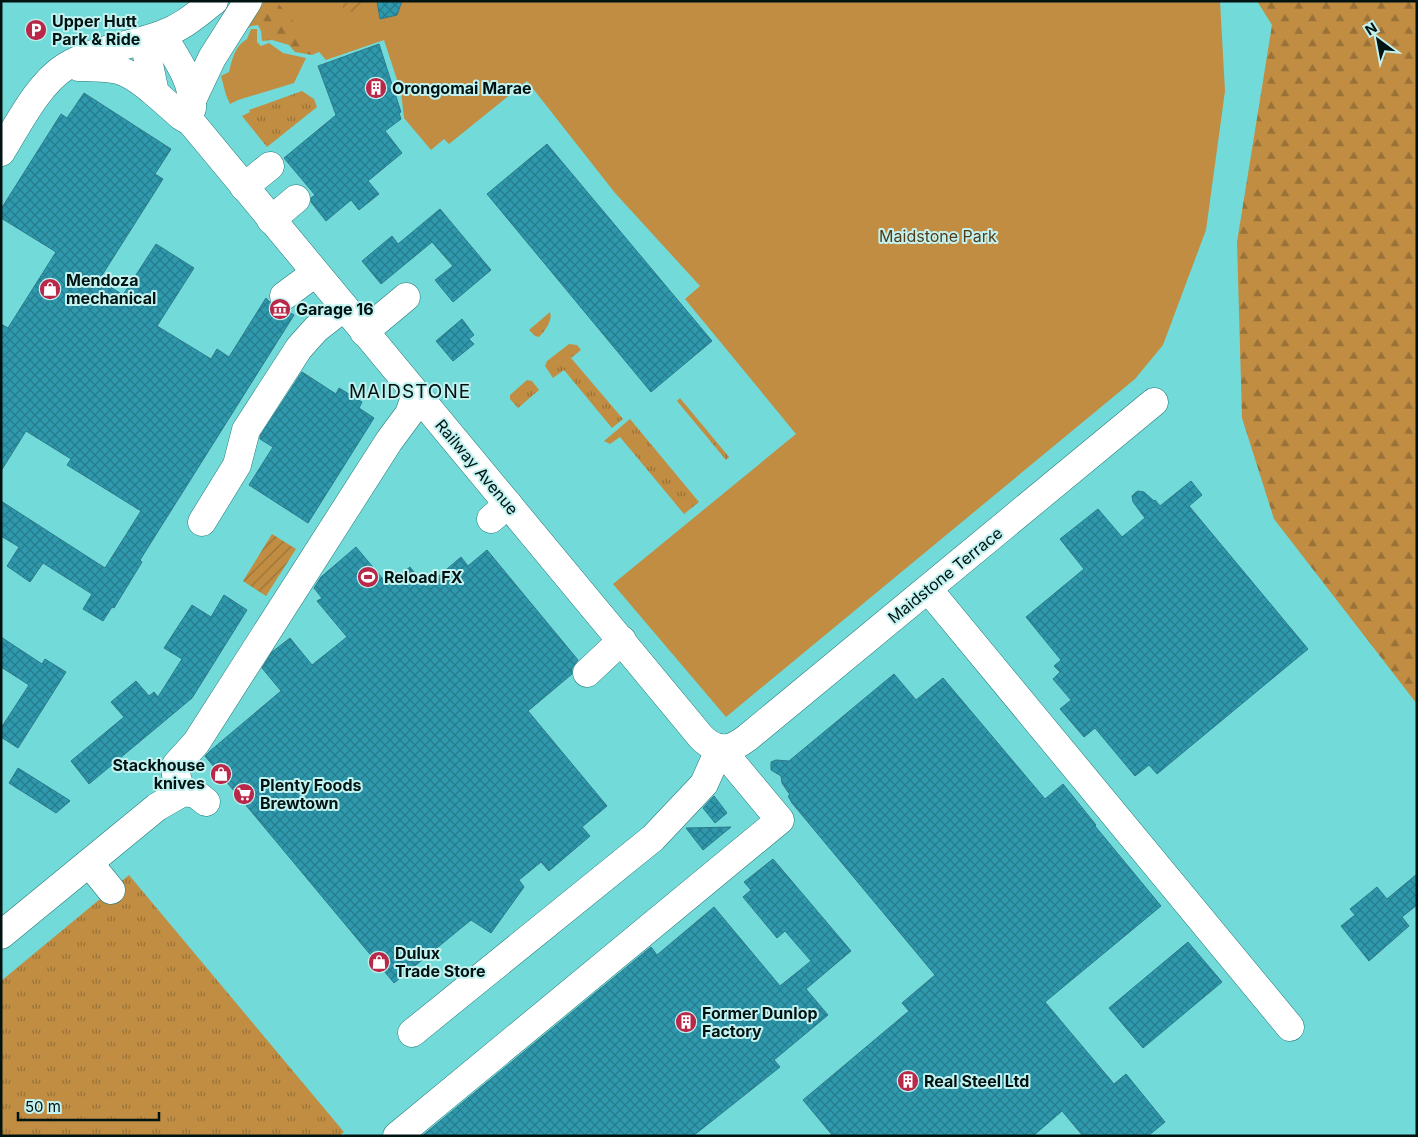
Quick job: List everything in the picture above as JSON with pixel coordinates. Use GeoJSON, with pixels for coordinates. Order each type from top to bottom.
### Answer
{"type":"FeatureCollection","features":[{"type":"Feature","properties":{"kind":"street"},"geometry":{"type":"LineString","coordinates":[[1,152],[37,96],[52,78],[65,67],[82,59],[153,38],[181,27],[214,1]]}},
{"type":"Feature","properties":{"kind":"street"},"geometry":{"type":"LineString","coordinates":[[192,110],[212,58],[248,1]]}},
{"type":"Feature","properties":{"kind":"street"},"geometry":{"type":"LineString","coordinates":[[153,38],[155,93]]}},
{"type":"Feature","properties":{"kind":"street","name":"Railway Avenue"},"geometry":{"type":"LineString","coordinates":[[153,38],[183,70],[192,110],[244,186],[416,394],[499,511],[622,640],[701,737],[710,745],[727,748],[780,820],[397,1136]]}},
{"type":"Feature","properties":{"kind":"street","name":"Railway Avenue"},"geometry":{"type":"LineString","coordinates":[[65,67],[115,68],[138,78],[181,116],[192,110]]}},
{"type":"Feature","properties":{"kind":"street"},"geometry":{"type":"LineString","coordinates":[[244,186],[270,166]]}},
{"type":"Feature","properties":{"kind":"street"},"geometry":{"type":"LineString","coordinates":[[271,220],[296,199]]}},
{"type":"Feature","properties":{"kind":"street"},"geometry":{"type":"LineString","coordinates":[[284,296],[315,273]]}},
{"type":"Feature","properties":{"kind":"street"},"geometry":{"type":"LineString","coordinates":[[364,332],[406,297]]}},
{"type":"Feature","properties":{"kind":"street"},"geometry":{"type":"LineString","coordinates":[[202,522],[237,465],[246,430],[299,348],[316,329],[344,307]]}},
{"type":"Feature","properties":{"kind":"street"},"geometry":{"type":"LineString","coordinates":[[1,935],[157,807],[194,797],[176,776],[176,765],[196,743],[389,441],[409,414],[416,394]]}},
{"type":"Feature","properties":{"kind":"street","name":"Maidstone Terrace"},"geometry":{"type":"LineString","coordinates":[[727,748],[928,589],[1154,402]]}},
{"type":"Feature","properties":{"kind":"street"},"geometry":{"type":"LineString","coordinates":[[928,589],[1290,1027]]}},
{"type":"Feature","properties":{"kind":"street"},"geometry":{"type":"LineString","coordinates":[[587,673],[622,640]]}},
{"type":"Feature","properties":{"kind":"street"},"geometry":{"type":"LineString","coordinates":[[412,1033],[653,838],[704,784],[727,748]]}},
{"type":"Feature","properties":{"kind":"street"},"geometry":{"type":"LineString","coordinates":[[89,863],[112,890]]}},
{"type":"Feature","properties":{"kind":"green space"},"geometry":{"type":"Polygon","coordinates":[[[264,1],[300,1],[321,51],[312,55],[295,52],[289,45],[272,40],[262,41],[258,25],[247,29],[264,1]]]}},
{"type":"Feature","properties":{"kind":"green space","name":"Maidstone Park"},"geometry":{"type":"Polygon","coordinates":[[[276,1],[1220,1],[1225,91],[1206,230],[1163,345],[1135,379],[726,717],[613,584],[796,434],[685,299],[700,286],[615,193],[527,81],[449,144],[444,139],[431,150],[404,118],[401,92],[384,40],[326,60],[276,1]]]}},
{"type":"Feature","properties":{"kind":"green space"},"geometry":{"type":"Polygon","coordinates":[[[343,1],[349,5],[352,1],[368,1],[357,12],[351,12],[343,8],[343,1]]]}},
{"type":"Feature","properties":{"kind":"green space"},"geometry":{"type":"Polygon","coordinates":[[[1257,1],[1417,1],[1417,704],[1274,519],[1242,418],[1237,242],[1272,25],[1257,1]]]}},
{"type":"Feature","properties":{"kind":"green space"},"geometry":{"type":"Polygon","coordinates":[[[251,29],[257,29],[257,42],[261,46],[269,43],[283,53],[306,58],[294,83],[230,104],[221,76],[229,72],[235,53],[247,39],[251,29]]]}},
{"type":"Feature","properties":{"kind":"green space"},"geometry":{"type":"Polygon","coordinates":[[[302,91],[314,99],[317,107],[267,147],[242,116],[250,112],[249,110],[302,91]]]}},
{"type":"Feature","properties":{"kind":"green space"},"geometry":{"type":"Polygon","coordinates":[[[550,312],[551,315],[546,329],[539,337],[535,336],[529,330],[550,312]]]}},
{"type":"Feature","properties":{"kind":"green space"},"geometry":{"type":"Polygon","coordinates":[[[569,344],[577,345],[581,350],[571,358],[623,419],[612,428],[564,370],[553,378],[545,366],[547,361],[569,344]]]}},
{"type":"Feature","properties":{"kind":"green space"},"geometry":{"type":"Polygon","coordinates":[[[527,380],[532,381],[539,390],[518,408],[510,399],[510,395],[527,380]]]}},
{"type":"Feature","properties":{"kind":"green space"},"geometry":{"type":"Polygon","coordinates":[[[680,398],[729,457],[726,460],[677,401],[680,398]]]}},
{"type":"Feature","properties":{"kind":"green space"},"geometry":{"type":"Polygon","coordinates":[[[630,419],[699,502],[684,514],[620,437],[610,444],[604,441],[630,419]]]}},
{"type":"Feature","properties":{"kind":"green space"},"geometry":{"type":"Polygon","coordinates":[[[272,534],[296,549],[266,596],[243,581],[272,534]]]}},
{"type":"Feature","properties":{"kind":"green space"},"geometry":{"type":"Polygon","coordinates":[[[129,875],[344,1132],[339,1136],[1,1136],[1,981],[129,875]]]}},
{"type":"Feature","properties":{"kind":"building"},"geometry":{"type":"Polygon","coordinates":[[[377,1],[402,1],[397,15],[380,19],[377,1]]]}},
{"type":"Feature","properties":{"kind":"building"},"geometry":{"type":"Polygon","coordinates":[[[379,44],[401,112],[399,113],[401,119],[385,131],[402,153],[368,181],[379,194],[359,210],[351,200],[326,221],[311,202],[311,198],[315,195],[284,158],[336,115],[318,66],[379,44]]]}},
{"type":"Feature","properties":{"kind":"building"},"geometry":{"type":"Polygon","coordinates":[[[84,93],[171,149],[155,174],[163,179],[99,280],[123,295],[156,244],[194,268],[157,326],[211,359],[217,349],[229,357],[266,298],[277,310],[287,311],[294,315],[140,560],[142,562],[114,608],[112,607],[103,621],[83,609],[92,594],[43,563],[30,582],[7,566],[19,547],[1,536],[1,501],[105,568],[141,511],[67,465],[71,459],[26,431],[1,471],[1,324],[8,328],[56,252],[1,218],[1,209],[61,114],[67,118],[84,93]]]}},
{"type":"Feature","properties":{"kind":"building"},"geometry":{"type":"Polygon","coordinates":[[[547,144],[712,341],[651,392],[487,194],[547,144]]]}},
{"type":"Feature","properties":{"kind":"building"},"geometry":{"type":"Polygon","coordinates":[[[440,209],[491,270],[453,302],[435,280],[453,266],[432,242],[381,284],[362,261],[392,236],[398,244],[440,209]]]}},
{"type":"Feature","properties":{"kind":"building"},"geometry":{"type":"Polygon","coordinates":[[[462,319],[474,335],[469,339],[474,344],[453,361],[436,341],[462,319]]]}},
{"type":"Feature","properties":{"kind":"building"},"geometry":{"type":"Polygon","coordinates":[[[302,372],[336,394],[339,388],[362,402],[359,408],[374,418],[308,523],[249,485],[273,447],[260,439],[260,436],[302,372]]]}},
{"type":"Feature","properties":{"kind":"building"},"geometry":{"type":"Polygon","coordinates":[[[1191,481],[1202,495],[1189,506],[1308,649],[1157,774],[1149,765],[1135,776],[1095,728],[1084,737],[1060,709],[1071,700],[1053,679],[1060,672],[1054,666],[1061,660],[1026,617],[1084,569],[1060,539],[1098,509],[1122,537],[1145,518],[1133,502],[1132,496],[1135,493],[1138,491],[1144,492],[1160,506],[1191,481]]]}},
{"type":"Feature","properties":{"kind":"building"},"geometry":{"type":"Polygon","coordinates":[[[356,547],[388,585],[410,567],[426,587],[461,557],[468,566],[487,550],[578,660],[572,668],[572,674],[528,711],[607,806],[582,827],[590,836],[549,871],[541,862],[519,880],[524,887],[491,933],[471,920],[394,983],[205,756],[281,691],[262,668],[272,652],[290,638],[312,665],[347,637],[317,601],[322,598],[314,588],[321,577],[356,547]]]}},
{"type":"Feature","properties":{"kind":"building"},"geometry":{"type":"Polygon","coordinates":[[[224,595],[247,610],[192,698],[89,784],[71,761],[124,717],[111,702],[136,681],[149,696],[154,692],[158,697],[182,659],[164,648],[192,605],[211,617],[224,595]]]}},
{"type":"Feature","properties":{"kind":"building"},"geometry":{"type":"Polygon","coordinates":[[[1,637],[42,664],[45,659],[66,672],[18,748],[1,737],[1,728],[29,685],[1,667],[1,637]]]}},
{"type":"Feature","properties":{"kind":"building"},"geometry":{"type":"Polygon","coordinates":[[[894,674],[916,700],[943,678],[1045,799],[1063,784],[1161,906],[1045,1002],[1114,1084],[1126,1074],[1165,1122],[1148,1136],[1083,1136],[1062,1111],[1033,1136],[833,1136],[803,1100],[909,1011],[902,1003],[935,975],[792,803],[788,796],[790,795],[782,783],[781,776],[771,770],[771,762],[776,760],[789,761],[894,674]]]}},
{"type":"Feature","properties":{"kind":"building"},"geometry":{"type":"Polygon","coordinates":[[[18,768],[70,801],[56,813],[9,783],[18,768]]]}},
{"type":"Feature","properties":{"kind":"building"},"geometry":{"type":"Polygon","coordinates":[[[714,796],[727,813],[715,823],[703,808],[714,796]]]}},
{"type":"Feature","properties":{"kind":"building"},"geometry":{"type":"Polygon","coordinates":[[[731,827],[703,850],[686,828],[731,827]]]}},
{"type":"Feature","properties":{"kind":"building","name":"Former Dunlop Factory"},"geometry":{"type":"Polygon","coordinates":[[[773,859],[851,951],[806,989],[828,1015],[774,1060],[780,1067],[693,1136],[422,1136],[651,947],[657,955],[714,907],[780,986],[811,961],[785,931],[777,938],[743,897],[751,890],[744,882],[773,859]]]}},
{"type":"Feature","properties":{"kind":"building"},"geometry":{"type":"Polygon","coordinates":[[[1417,874],[1417,905],[1402,917],[1409,926],[1369,961],[1341,926],[1355,915],[1350,909],[1377,887],[1387,899],[1417,874]]]}},
{"type":"Feature","properties":{"kind":"building"},"geometry":{"type":"Polygon","coordinates":[[[1188,942],[1222,982],[1143,1048],[1109,1008],[1188,942]]]}},
{"type":"Feature","properties":{"kind":"place","name":"Upper Hutt Park & Ride"},"geometry":{"type":"Point","coordinates":[36,30]}},
{"type":"Feature","properties":{"kind":"place","name":"Orongomai Marae"},"geometry":{"type":"Point","coordinates":[376,88]}},
{"type":"Feature","properties":{"kind":"place","name":"Mendoza mechanical"},"geometry":{"type":"Point","coordinates":[50,289]}},
{"type":"Feature","properties":{"kind":"place","name":"Garage 16"},"geometry":{"type":"Point","coordinates":[280,309]}},
{"type":"Feature","properties":{"kind":"place","name":"Reload FX"},"geometry":{"type":"Point","coordinates":[368,577]}},
{"type":"Feature","properties":{"kind":"place","name":"Stackhouse knives"},"geometry":{"type":"Point","coordinates":[221,774]}},
{"type":"Feature","properties":{"kind":"place","name":"Plenty Foods Brewtown"},"geometry":{"type":"Point","coordinates":[244,794]}},
{"type":"Feature","properties":{"kind":"place","name":"Dulux Trade Store"},"geometry":{"type":"Point","coordinates":[379,962]}},
{"type":"Feature","properties":{"kind":"place","name":"Former Dunlop Factory"},"geometry":{"type":"Point","coordinates":[686,1022]}},
{"type":"Feature","properties":{"kind":"place","name":"Real Steel Ltd"},"geometry":{"type":"Point","coordinates":[908,1081]}},
{"type":"Feature","properties":{"kind":"district","name":"MAIDSTONE"},"geometry":{"type":"Point","coordinates":[410,391]}}]}
